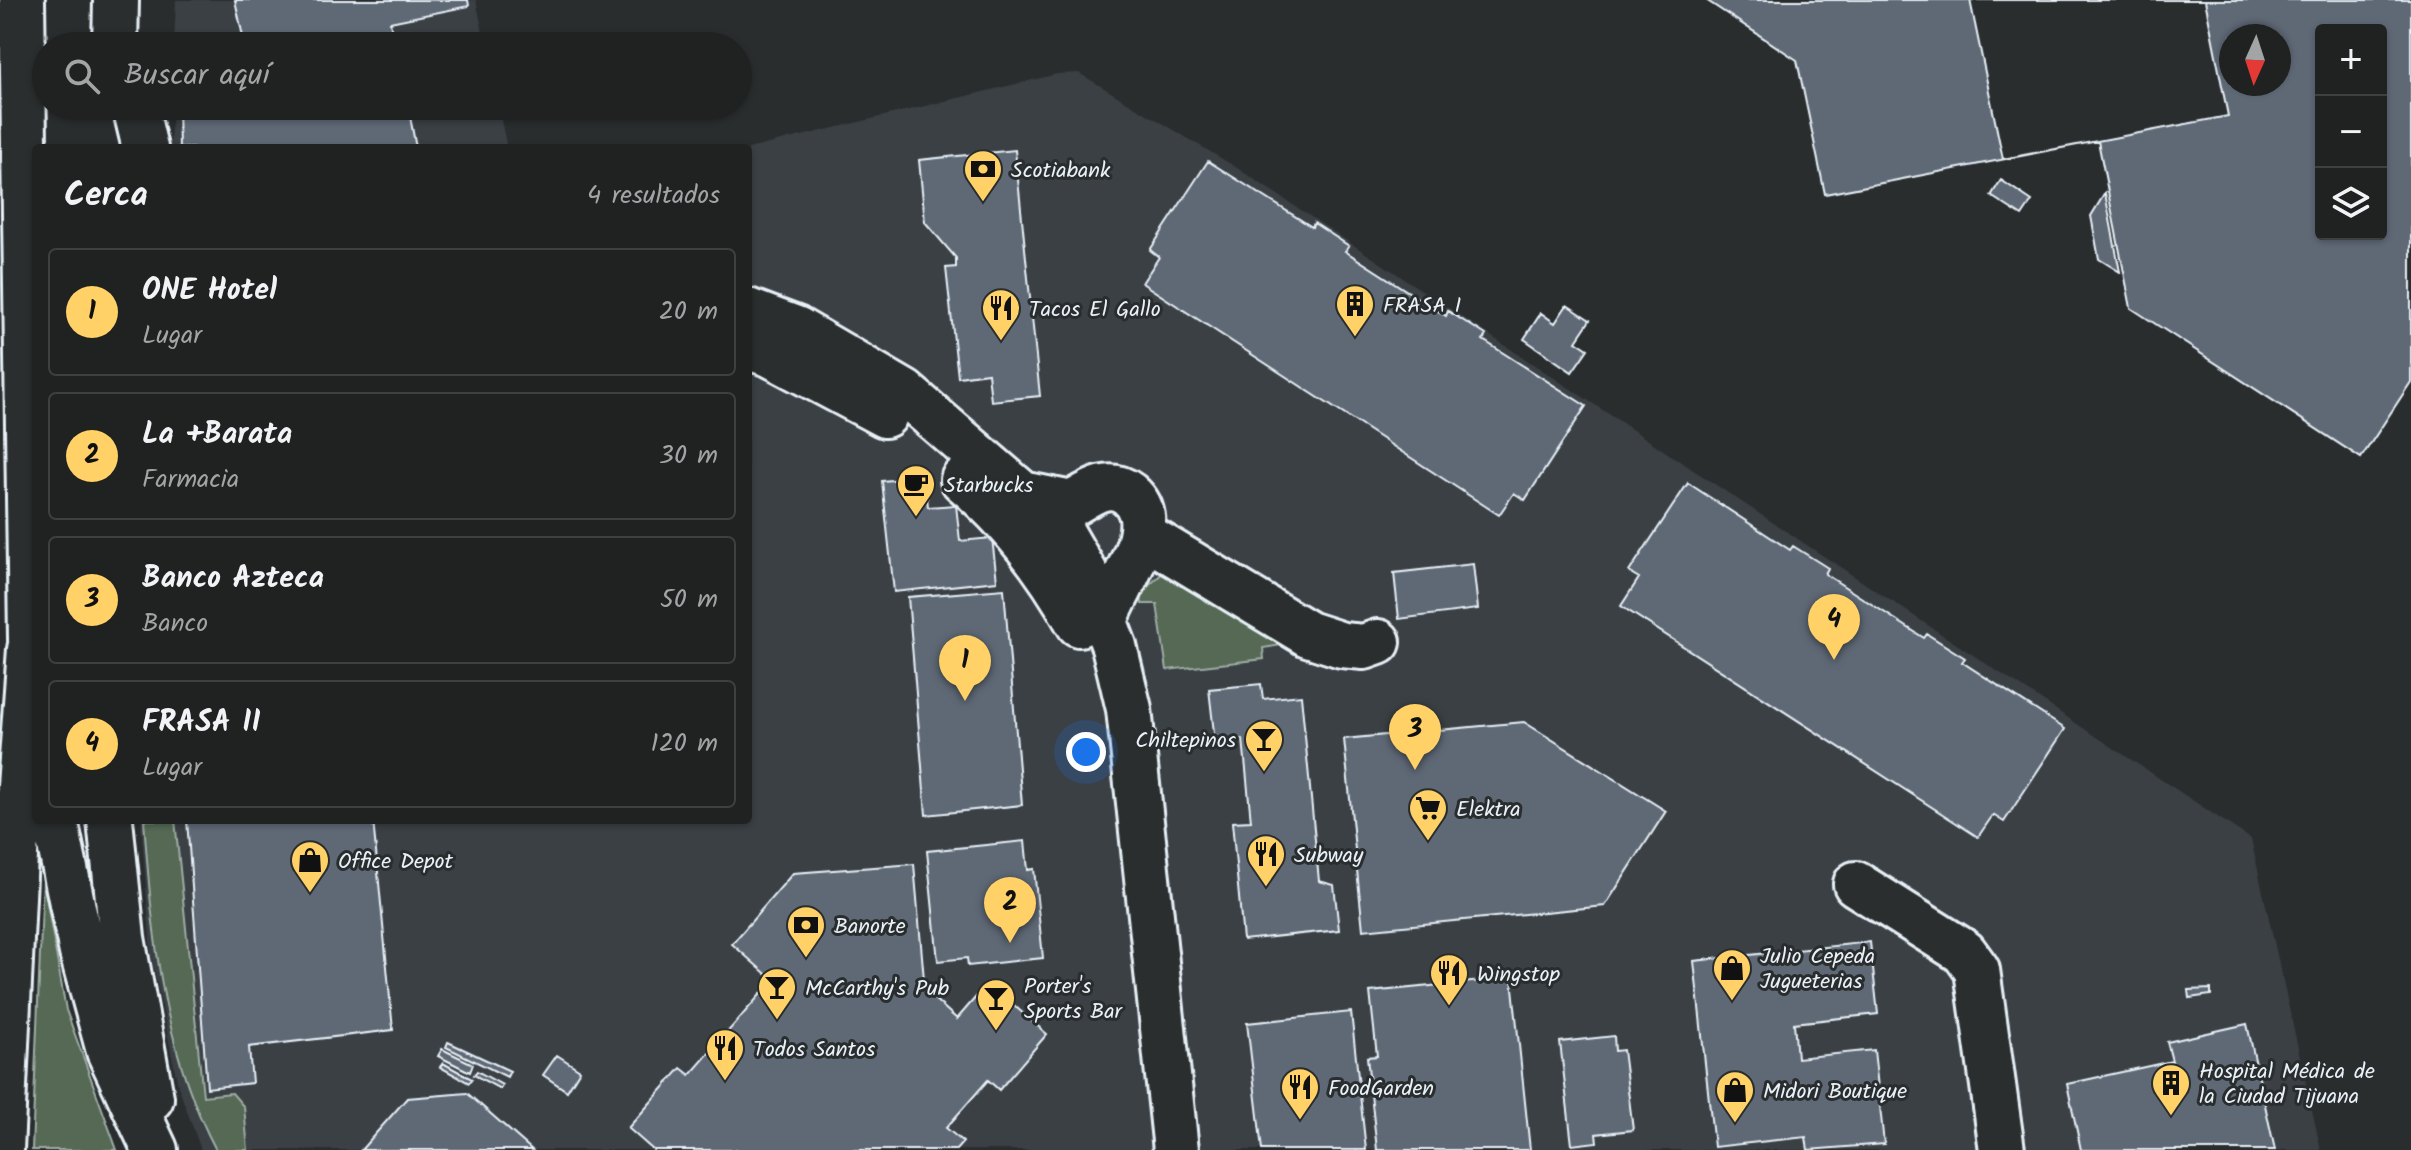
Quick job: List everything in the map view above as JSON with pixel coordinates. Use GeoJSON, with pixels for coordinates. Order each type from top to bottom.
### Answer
{"type":"FeatureCollection","features":[{"type":"Feature","properties":{"kind":"main road"},"geometry":{"type":"LineString","coordinates":[[22,0],[32,549]]}},
{"type":"Feature","properties":{"kind":"main road"},"geometry":{"type":"LineString","coordinates":[[113,144],[114,120]]}},
{"type":"Feature","properties":{"kind":"main road"},"geometry":{"type":"LineString","coordinates":[[138,120],[144,144]]}},
{"type":"Feature","properties":{"kind":"main road"},"geometry":{"type":"LineString","coordinates":[[752,312],[796,329],[904,392],[1022,494],[1063,535],[1089,580],[1114,646],[1129,709],[1176,1150]]}},
{"type":"Feature","properties":{"kind":"main road"},"geometry":{"type":"LineString","coordinates":[[752,349],[814,377],[890,418],[970,486],[1023,537],[1054,579],[1081,627],[1094,669],[1102,720],[1146,1150]]}},
{"type":"Feature","properties":{"kind":"main road"},"geometry":{"type":"LineString","coordinates":[[1022,494],[1072,504],[1091,491],[1111,487],[1127,492],[1141,521],[1139,550],[1114,594],[1105,621]]}},
{"type":"Feature","properties":{"kind":"main road"},"geometry":{"type":"LineString","coordinates":[[1141,521],[1308,634],[1342,645],[1364,647],[1365,633]]}},
{"type":"Feature","properties":{"kind":"main road"},"geometry":{"type":"LineString","coordinates":[[1,1132],[4,1021],[15,855],[32,680]]}},
{"type":"Feature","properties":{"kind":"main road"},"geometry":{"type":"LineString","coordinates":[[56,824],[82,952],[109,1051],[155,1150]]}},
{"type":"Feature","properties":{"kind":"main road"},"geometry":{"type":"LineString","coordinates":[[110,824],[125,954],[162,1150]]}},
{"type":"Feature","properties":{"kind":"main road"},"geometry":{"type":"LineString","coordinates":[[1856,884],[1964,952],[1977,970],[2002,1150]]}},
{"type":"Feature","properties":{"kind":"shaded area"},"geometry":{"type":"Polygon","coordinates":[[[176,0],[476,0],[483,32],[175,32],[176,0]]]}},
{"type":"Feature","properties":{"kind":"shaded area"},"geometry":{"type":"Polygon","coordinates":[[[1079,73],[1234,166],[2251,839],[2321,1150],[201,1150],[178,1086],[151,954],[141,824],[752,824],[752,148],[1057,74],[1079,73]]]}},
{"type":"Feature","properties":{"kind":"shaded area"},"geometry":{"type":"Polygon","coordinates":[[[171,120],[501,120],[506,144],[170,144],[171,120]]]}},
{"type":"Feature","properties":{"kind":"green space"},"geometry":{"type":"Polygon","coordinates":[[[1170,566],[1288,644],[1263,648],[1264,659],[1167,670],[1157,604],[1142,604],[1141,593],[1170,566]]]}},
{"type":"Feature","properties":{"kind":"green space"},"geometry":{"type":"Polygon","coordinates":[[[144,824],[175,824],[203,1096],[232,1093],[244,1107],[248,1150],[216,1150],[198,1111],[172,1030],[151,904],[144,824]]]}},
{"type":"Feature","properties":{"kind":"green space"},"geometry":{"type":"Polygon","coordinates":[[[43,880],[66,1010],[117,1150],[32,1150],[43,880]]]}},
{"type":"Feature","properties":{"kind":"building"},"geometry":{"type":"Polygon","coordinates":[[[235,0],[468,0],[469,6],[390,22],[392,32],[242,32],[235,0]]]}},
{"type":"Feature","properties":{"kind":"building"},"geometry":{"type":"Polygon","coordinates":[[[1706,0],[2411,0],[2411,382],[2361,458],[2131,308],[2098,141],[1825,194],[1797,60],[1706,0]]]}},
{"type":"Feature","properties":{"kind":"building"},"geometry":{"type":"Polygon","coordinates":[[[1970,0],[2205,0],[2219,71],[2219,96],[2224,96],[2228,116],[2003,159],[1970,0]]]}},
{"type":"Feature","properties":{"kind":"building"},"geometry":{"type":"Polygon","coordinates":[[[178,120],[411,120],[415,144],[179,144],[178,120]]]}},
{"type":"Feature","properties":{"kind":"building"},"geometry":{"type":"Polygon","coordinates":[[[1015,150],[1040,396],[991,401],[988,373],[958,377],[946,268],[956,267],[956,258],[925,222],[919,160],[1015,150]]]}},
{"type":"Feature","properties":{"kind":"building","name":"FRASA I"},"geometry":{"type":"Polygon","coordinates":[[[1208,161],[1312,227],[1314,223],[1349,246],[1345,251],[1446,316],[1448,311],[1486,335],[1483,340],[1586,406],[1525,500],[1514,493],[1499,515],[1142,283],[1159,257],[1150,250],[1208,161]]]}},
{"type":"Feature","properties":{"kind":"building"},"geometry":{"type":"Polygon","coordinates":[[[2001,180],[2032,201],[2022,216],[1991,196],[2001,180]]]}},
{"type":"Feature","properties":{"kind":"building"},"geometry":{"type":"Polygon","coordinates":[[[2105,193],[2120,272],[2099,259],[2091,216],[2105,193]]]}},
{"type":"Feature","properties":{"kind":"building"},"geometry":{"type":"Polygon","coordinates":[[[1567,305],[1590,320],[1576,341],[1588,349],[1572,372],[1524,339],[1541,313],[1555,323],[1567,305]]]}},
{"type":"Feature","properties":{"kind":"building"},"geometry":{"type":"Polygon","coordinates":[[[925,477],[928,507],[956,505],[960,541],[992,538],[997,581],[894,592],[882,481],[925,477]]]}},
{"type":"Feature","properties":{"kind":"building"},"geometry":{"type":"Polygon","coordinates":[[[1688,483],[1790,550],[1793,546],[1828,568],[1825,574],[1924,638],[1927,634],[1965,658],[1962,662],[2065,729],[2004,822],[1993,815],[1978,837],[1621,606],[1639,578],[1629,572],[1688,483]]]}},
{"type":"Feature","properties":{"kind":"building"},"geometry":{"type":"Polygon","coordinates":[[[1473,564],[1478,609],[1399,619],[1394,573],[1473,564]]]}},
{"type":"Feature","properties":{"kind":"building"},"geometry":{"type":"Polygon","coordinates":[[[1004,589],[1022,805],[926,815],[908,597],[1004,589]]]}},
{"type":"Feature","properties":{"kind":"building"},"geometry":{"type":"Polygon","coordinates":[[[1261,684],[1263,699],[1301,695],[1319,881],[1334,885],[1339,930],[1243,940],[1232,822],[1251,821],[1243,739],[1215,742],[1209,689],[1261,684]]]}},
{"type":"Feature","properties":{"kind":"building"},"geometry":{"type":"Polygon","coordinates":[[[1524,722],[1666,811],[1605,906],[1363,930],[1344,739],[1524,722]]]}},
{"type":"Feature","properties":{"kind":"building"},"geometry":{"type":"Polygon","coordinates":[[[187,824],[373,824],[393,1030],[249,1047],[252,1083],[207,1088],[187,824]]]}},
{"type":"Feature","properties":{"kind":"building"},"geometry":{"type":"Polygon","coordinates":[[[1025,841],[1028,870],[1034,869],[1043,958],[968,966],[967,958],[938,961],[927,851],[1025,841]]]}},
{"type":"Feature","properties":{"kind":"building"},"geometry":{"type":"Polygon","coordinates":[[[914,864],[925,991],[957,1019],[988,983],[1047,1034],[999,1090],[988,1080],[946,1128],[963,1142],[956,1150],[653,1150],[628,1128],[681,1068],[690,1075],[773,980],[732,944],[793,873],[914,864]]]}},
{"type":"Feature","properties":{"kind":"building"},"geometry":{"type":"Polygon","coordinates":[[[1870,942],[1878,1014],[1794,1023],[1797,1058],[1874,1050],[1884,1144],[1808,1150],[1806,1137],[1714,1147],[1694,961],[1870,942]]]}},
{"type":"Feature","properties":{"kind":"building"},"geometry":{"type":"Polygon","coordinates":[[[1512,978],[1530,1150],[1377,1150],[1367,1057],[1377,1056],[1370,992],[1512,978]]]}},
{"type":"Feature","properties":{"kind":"building"},"geometry":{"type":"Polygon","coordinates":[[[2211,989],[2211,995],[2189,998],[2188,990],[2211,989]]]}},
{"type":"Feature","properties":{"kind":"building"},"geometry":{"type":"Polygon","coordinates":[[[1351,1012],[1366,1150],[1262,1150],[1247,1023],[1351,1012]]]}},
{"type":"Feature","properties":{"kind":"building","name":"Hospital Médica de la Ciudad Tijuana"},"geometry":{"type":"Polygon","coordinates":[[[2247,1024],[2275,1150],[2081,1150],[2067,1084],[2172,1061],[2167,1042],[2247,1024]]]}},
{"type":"Feature","properties":{"kind":"building"},"geometry":{"type":"Polygon","coordinates":[[[1614,1036],[1615,1051],[1623,1050],[1633,1130],[1596,1134],[1597,1142],[1572,1145],[1560,1042],[1614,1036]]]}},
{"type":"Feature","properties":{"kind":"building"},"geometry":{"type":"Polygon","coordinates":[[[448,1042],[510,1071],[507,1077],[446,1047],[448,1042]]]}},
{"type":"Feature","properties":{"kind":"building"},"geometry":{"type":"Polygon","coordinates":[[[442,1049],[473,1064],[470,1072],[438,1056],[442,1049]]]}},
{"type":"Feature","properties":{"kind":"building"},"geometry":{"type":"Polygon","coordinates":[[[557,1055],[580,1070],[567,1091],[543,1075],[557,1055]]]}},
{"type":"Feature","properties":{"kind":"building"},"geometry":{"type":"Polygon","coordinates":[[[443,1063],[472,1079],[469,1083],[440,1067],[443,1063]]]}},
{"type":"Feature","properties":{"kind":"building"},"geometry":{"type":"Polygon","coordinates":[[[477,1071],[502,1085],[500,1089],[474,1075],[477,1071]]]}},
{"type":"Feature","properties":{"kind":"building"},"geometry":{"type":"Polygon","coordinates":[[[467,1093],[532,1150],[361,1150],[407,1098],[467,1093]]]}},
{"type":"Feature","properties":{"kind":"place","name":"Scotiabank"},"geometry":{"type":"Point","coordinates":[983,203]}},
{"type":"Feature","properties":{"kind":"place","name":"FRASA I"},"geometry":{"type":"Point","coordinates":[1355,338]}},
{"type":"Feature","properties":{"kind":"place","name":"Tacos El Gallo"},"geometry":{"type":"Point","coordinates":[1001,342]}},
{"type":"Feature","properties":{"kind":"place","name":"Starbucks"},"geometry":{"type":"Point","coordinates":[916,518]}},
{"type":"Feature","properties":{"kind":"place","name":"FRASA II"},"geometry":{"type":"Point","coordinates":[1834,660]}},
{"type":"Feature","properties":{"kind":"place","name":"ONE Hotel"},"geometry":{"type":"Point","coordinates":[965,701]}},
{"type":"Feature","properties":{"kind":"place","name":"Banco Azteca"},"geometry":{"type":"Point","coordinates":[1415,770]}},
{"type":"Feature","properties":{"kind":"place","name":"Chiltepinos"},"geometry":{"type":"Point","coordinates":[1264,773]}},
{"type":"Feature","properties":{"kind":"place","name":"Elektra"},"geometry":{"type":"Point","coordinates":[1428,842]}},
{"type":"Feature","properties":{"kind":"place","name":"Subway"},"geometry":{"type":"Point","coordinates":[1266,888]}},
{"type":"Feature","properties":{"kind":"place","name":"Office Depot"},"geometry":{"type":"Point","coordinates":[310,894]}},
{"type":"Feature","properties":{"kind":"place","name":"La +Barata"},"geometry":{"type":"Point","coordinates":[1010,943]}},
{"type":"Feature","properties":{"kind":"place","name":"Banorte"},"geometry":{"type":"Point","coordinates":[806,959]}},
{"type":"Feature","properties":{"kind":"place","name":"Julio Cepeda Jugueterias"},"geometry":{"type":"Point","coordinates":[1732,1002]}},
{"type":"Feature","properties":{"kind":"place","name":"Wingstop"},"geometry":{"type":"Point","coordinates":[1449,1007]}},
{"type":"Feature","properties":{"kind":"place","name":"McCarthy's Pub"},"geometry":{"type":"Point","coordinates":[777,1021]}},
{"type":"Feature","properties":{"kind":"place","name":"Porter's Sports Bar"},"geometry":{"type":"Point","coordinates":[996,1032]}},
{"type":"Feature","properties":{"kind":"place","name":"Todos Santos"},"geometry":{"type":"Point","coordinates":[725,1082]}},
{"type":"Feature","properties":{"kind":"place","name":"Hospital Médica de la Ciudad Tijuana"},"geometry":{"type":"Point","coordinates":[2171,1117]}},
{"type":"Feature","properties":{"kind":"place","name":"FoodGarden"},"geometry":{"type":"Point","coordinates":[1300,1121]}},
{"type":"Feature","properties":{"kind":"place","name":"Midori Boutique"},"geometry":{"type":"Point","coordinates":[1735,1124]}}]}
